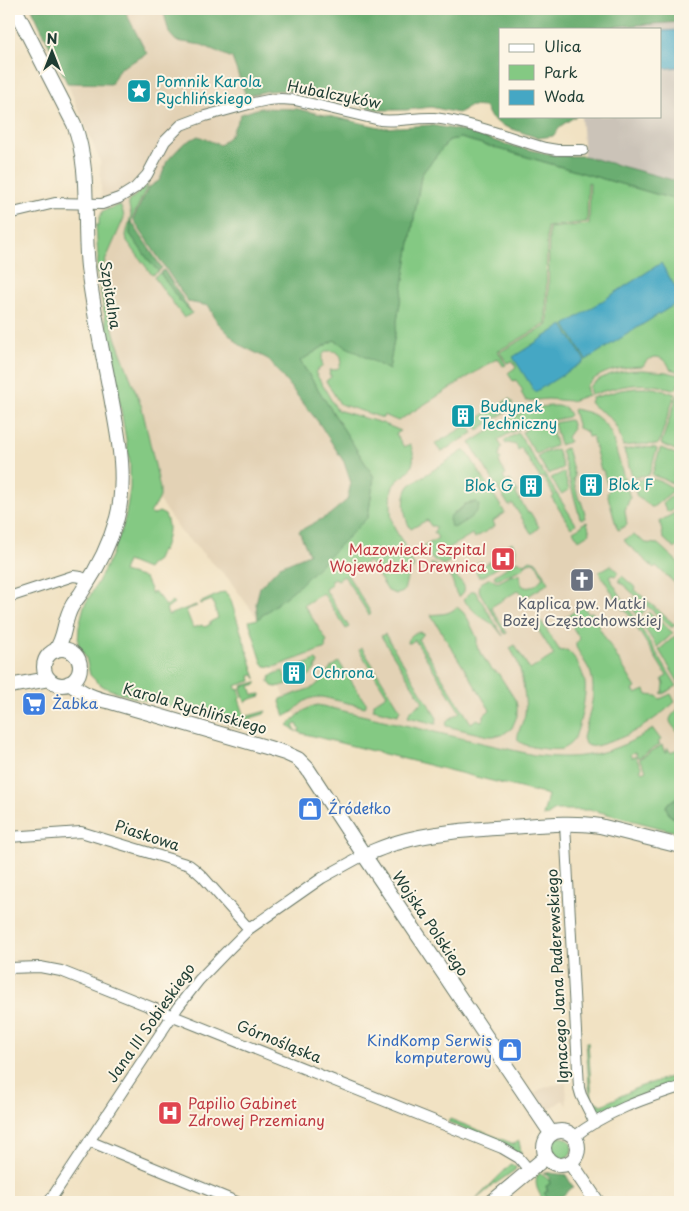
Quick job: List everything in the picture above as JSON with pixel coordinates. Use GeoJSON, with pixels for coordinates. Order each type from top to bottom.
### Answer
{"type":"FeatureCollection","features":[{"type":"Feature","properties":{"kind":"street","name":"Szpitalna"},"geometry":{"type":"LineString","coordinates":[[15,9],[79,137],[83,162],[87,258],[91,289],[120,446],[121,493],[116,520],[110,538],[86,587]]}},
{"type":"Feature","properties":{"kind":"street","name":"Hubalczyków"},"geometry":{"type":"LineString","coordinates":[[9,214],[55,203],[105,203],[119,198],[129,193],[147,175],[165,141],[181,125],[205,116],[268,100],[295,100],[380,120],[443,119],[545,148],[583,150]]}},
{"type":"Feature","properties":{"kind":"street"},"geometry":{"type":"LineString","coordinates":[[9,597],[72,576],[81,576],[86,587]]}},
{"type":"Feature","properties":{"kind":"street"},"geometry":{"type":"LineString","coordinates":[[55,651],[67,650],[73,654],[78,661],[79,670],[74,678],[58,684],[46,673],[46,659],[60,644],[67,615],[86,587]]}},
{"type":"Feature","properties":{"kind":"street"},"geometry":{"type":"LineString","coordinates":[[73,654],[70,639],[75,609],[86,587]]}},
{"type":"Feature","properties":{"kind":"street"},"geometry":{"type":"LineString","coordinates":[[10,685],[46,673]]}},
{"type":"Feature","properties":{"kind":"street","name":"Karola Rychlińskiego"},"geometry":{"type":"LineString","coordinates":[[74,678],[80,691],[95,698],[269,748]]}},
{"type":"Feature","properties":{"kind":"street","name":"Wojska Polskiego"},"geometry":{"type":"LineString","coordinates":[[269,748],[298,759],[307,768],[551,1133]]}},
{"type":"Feature","properties":{"kind":"street"},"geometry":{"type":"LineString","coordinates":[[565,824],[600,826],[680,846]]}},
{"type":"Feature","properties":{"kind":"street","name":"Jana III Sobieskiego"},"geometry":{"type":"LineString","coordinates":[[49,1202],[173,1015],[199,980],[249,929],[322,878],[364,855],[396,843],[427,836],[501,828],[565,824]]}},
{"type":"Feature","properties":{"kind":"street","name":"Ignacego Jana Paderewskiego"},"geometry":{"type":"LineString","coordinates":[[565,824],[579,1088],[594,1122]]}},
{"type":"Feature","properties":{"kind":"street","name":"Piaskowa"},"geometry":{"type":"LineString","coordinates":[[9,837],[81,832],[189,866],[202,876],[249,929]]}},
{"type":"Feature","properties":{"kind":"street","name":"Górnośląska"},"geometry":{"type":"LineString","coordinates":[[9,968],[40,967],[61,970],[502,1148],[519,1158],[530,1170]]}},
{"type":"Feature","properties":{"kind":"street"},"geometry":{"type":"LineString","coordinates":[[574,1137],[594,1122],[630,1105],[680,1087]]}},
{"type":"Feature","properties":{"kind":"street"},"geometry":{"type":"LineString","coordinates":[[566,1131],[574,1137],[578,1144],[578,1152],[574,1159],[564,1165],[555,1164],[548,1160],[543,1148],[544,1142],[551,1133],[566,1131]]}},
{"type":"Feature","properties":{"kind":"street"},"geometry":{"type":"LineString","coordinates":[[89,1141],[237,1202]]}},
{"type":"Feature","properties":{"kind":"street"},"geometry":{"type":"LineString","coordinates":[[492,1202],[546,1157]]}},
{"type":"Feature","properties":{"kind":"street"},"geometry":{"type":"LineString","coordinates":[[570,1162],[597,1202]]}},
{"type":"Feature","properties":{"kind":"shaded area"},"geometry":{"type":"Polygon","coordinates":[[[36,9],[284,9],[297,105],[384,133],[680,201],[680,828],[301,733],[299,718],[287,705],[258,619],[227,577],[181,532],[133,464],[99,286],[102,213],[100,161],[36,9]]]}},
{"type":"Feature","properties":{"kind":"shaded area"},"geometry":{"type":"Polygon","coordinates":[[[680,22],[680,182],[584,156],[581,118],[662,118],[662,28],[594,28],[680,22]]]}},
{"type":"Feature","properties":{"kind":"shaded area"},"geometry":{"type":"Polygon","coordinates":[[[566,1083],[567,1106],[563,1100],[547,1111],[534,1093],[553,1085],[566,1083]]]}},
{"type":"Feature","properties":{"kind":"green space"},"geometry":{"type":"Polygon","coordinates":[[[32,9],[124,9],[147,54],[119,69],[111,84],[67,83],[32,9]]]}},
{"type":"Feature","properties":{"kind":"green space"},"geometry":{"type":"Polygon","coordinates":[[[163,9],[680,9],[680,22],[594,28],[499,28],[499,118],[573,118],[562,125],[553,136],[538,138],[501,125],[491,118],[485,107],[471,106],[458,113],[431,107],[381,110],[335,100],[310,92],[288,90],[267,91],[246,96],[232,58],[202,45],[176,41],[169,33],[163,9]]]}},
{"type":"Feature","properties":{"kind":"green space"},"geometry":{"type":"Polygon","coordinates":[[[260,108],[297,109],[384,128],[430,125],[459,130],[512,146],[559,156],[584,156],[680,182],[680,201],[461,138],[449,140],[421,176],[389,370],[334,340],[300,361],[374,477],[368,517],[300,585],[258,619],[256,603],[260,587],[280,566],[309,554],[299,531],[329,515],[347,500],[351,483],[344,462],[319,423],[268,359],[240,345],[217,322],[209,306],[188,302],[134,221],[134,218],[148,188],[160,180],[167,161],[183,144],[198,136],[220,145],[230,136],[241,114],[260,108]]]}},
{"type":"Feature","properties":{"kind":"green space"},"geometry":{"type":"Polygon","coordinates":[[[461,138],[680,201],[680,372],[670,369],[665,360],[655,357],[647,360],[643,366],[612,370],[598,376],[586,386],[588,395],[571,401],[548,399],[526,401],[521,392],[523,391],[516,380],[513,381],[508,373],[516,367],[513,361],[507,363],[500,352],[548,325],[549,228],[589,224],[590,183],[588,182],[587,222],[547,227],[546,324],[498,351],[506,365],[503,366],[498,358],[398,421],[384,415],[383,418],[340,404],[326,381],[331,377],[329,375],[330,370],[338,368],[342,360],[336,352],[327,351],[322,359],[323,366],[315,372],[337,410],[382,423],[401,431],[396,434],[404,447],[410,444],[412,448],[412,466],[393,486],[391,507],[394,527],[414,566],[407,578],[404,591],[396,594],[388,591],[369,561],[361,566],[356,564],[353,566],[353,570],[347,574],[371,613],[369,615],[344,576],[338,580],[334,578],[331,580],[331,585],[325,589],[349,627],[346,629],[323,593],[304,605],[327,641],[326,648],[274,667],[265,666],[249,621],[258,619],[368,517],[374,477],[300,361],[334,340],[389,369],[421,176],[449,140],[461,138]]]}},
{"type":"Feature","properties":{"kind":"green space"},"geometry":{"type":"Polygon","coordinates":[[[148,184],[131,221],[130,234],[152,265],[159,271],[152,275],[127,241],[126,235],[131,215],[128,202],[148,184]]]}},
{"type":"Feature","properties":{"kind":"green space"},"geometry":{"type":"Polygon","coordinates":[[[120,205],[124,218],[103,266],[100,282],[116,340],[142,408],[157,474],[160,497],[150,513],[153,515],[159,512],[165,515],[168,528],[163,551],[161,550],[157,560],[147,569],[127,561],[123,572],[145,578],[152,594],[154,591],[166,606],[172,602],[174,604],[166,609],[168,615],[196,605],[186,610],[193,628],[202,625],[204,627],[207,626],[218,618],[212,600],[200,603],[223,592],[230,598],[256,678],[254,675],[250,676],[251,681],[235,686],[237,690],[239,689],[241,697],[239,699],[245,717],[266,711],[264,714],[251,718],[251,720],[244,719],[240,729],[195,711],[182,710],[106,688],[90,675],[86,658],[78,644],[79,626],[84,606],[111,556],[122,529],[130,488],[130,463],[97,270],[96,225],[99,225],[99,218],[103,211],[120,205]]]}},
{"type":"Feature","properties":{"kind":"green space"},"geometry":{"type":"Polygon","coordinates":[[[131,221],[162,268],[159,271],[152,265],[130,234],[131,221]]]}},
{"type":"Feature","properties":{"kind":"green space"},"geometry":{"type":"Polygon","coordinates":[[[164,270],[192,313],[180,301],[160,273],[164,270]]]}},
{"type":"Feature","properties":{"kind":"green space"},"geometry":{"type":"Polygon","coordinates":[[[160,273],[180,301],[192,313],[184,318],[154,277],[160,273]]]}},
{"type":"Feature","properties":{"kind":"green space"},"geometry":{"type":"Polygon","coordinates":[[[643,370],[680,375],[680,384],[678,384],[676,390],[653,385],[633,385],[591,395],[589,387],[607,375],[643,370]]]}},
{"type":"Feature","properties":{"kind":"green space"},"geometry":{"type":"Polygon","coordinates":[[[636,388],[655,388],[675,394],[657,445],[623,446],[618,430],[612,420],[590,402],[592,398],[636,388]]]}},
{"type":"Feature","properties":{"kind":"green space"},"geometry":{"type":"Polygon","coordinates":[[[679,395],[680,452],[661,444],[677,396],[679,395]]]}},
{"type":"Feature","properties":{"kind":"green space"},"geometry":{"type":"Polygon","coordinates":[[[510,399],[513,403],[510,409],[478,430],[471,420],[474,418],[475,420],[510,399]]]}},
{"type":"Feature","properties":{"kind":"green space"},"geometry":{"type":"Polygon","coordinates":[[[557,406],[566,408],[570,415],[546,422],[547,425],[551,425],[555,446],[536,454],[522,432],[526,430],[524,427],[498,440],[502,447],[499,456],[501,460],[499,462],[506,475],[503,477],[506,482],[510,480],[518,492],[516,494],[539,527],[531,533],[513,504],[509,506],[470,443],[521,413],[533,409],[557,406]]]}},
{"type":"Feature","properties":{"kind":"green space"},"geometry":{"type":"Polygon","coordinates":[[[574,409],[596,416],[611,433],[630,498],[625,510],[627,525],[618,530],[607,493],[609,491],[592,436],[588,437],[587,432],[578,428],[574,409]]]}},
{"type":"Feature","properties":{"kind":"green space"},"geometry":{"type":"Polygon","coordinates":[[[569,420],[573,429],[567,437],[569,442],[560,445],[554,423],[569,420]]]}},
{"type":"Feature","properties":{"kind":"green space"},"geometry":{"type":"Polygon","coordinates":[[[466,423],[473,433],[441,452],[435,444],[464,427],[463,425],[466,423]]]}},
{"type":"Feature","properties":{"kind":"green space"},"geometry":{"type":"Polygon","coordinates":[[[518,433],[576,524],[571,528],[552,498],[554,496],[543,477],[540,478],[521,448],[518,450],[516,445],[506,444],[504,441],[518,433]]]}},
{"type":"Feature","properties":{"kind":"green space"},"geometry":{"type":"Polygon","coordinates":[[[640,447],[657,449],[649,475],[633,477],[624,450],[640,447]]]}},
{"type":"Feature","properties":{"kind":"green space"},"geometry":{"type":"Polygon","coordinates":[[[567,448],[575,477],[573,478],[586,518],[582,519],[580,518],[561,450],[567,448]]]}},
{"type":"Feature","properties":{"kind":"green space"},"geometry":{"type":"Polygon","coordinates":[[[661,448],[680,456],[680,485],[678,487],[652,475],[661,448]]]}},
{"type":"Feature","properties":{"kind":"green space"},"geometry":{"type":"Polygon","coordinates":[[[557,449],[563,468],[548,474],[538,457],[557,449]]]}},
{"type":"Feature","properties":{"kind":"green space"},"geometry":{"type":"Polygon","coordinates":[[[465,451],[505,513],[493,521],[495,526],[475,538],[472,534],[444,551],[450,561],[443,565],[429,557],[423,547],[438,538],[434,532],[435,526],[431,526],[427,520],[411,529],[409,525],[404,507],[405,495],[410,485],[465,451]],[[476,502],[468,503],[453,513],[470,518],[478,510],[479,504],[476,502]]]}},
{"type":"Feature","properties":{"kind":"green space"},"geometry":{"type":"Polygon","coordinates":[[[564,472],[569,490],[561,494],[551,478],[564,472]]]}},
{"type":"Feature","properties":{"kind":"green space"},"geometry":{"type":"Polygon","coordinates":[[[644,479],[663,482],[673,491],[651,507],[637,497],[633,482],[644,479]]]}},
{"type":"Feature","properties":{"kind":"green space"},"geometry":{"type":"Polygon","coordinates":[[[680,489],[680,507],[667,512],[663,503],[680,489]]]}},
{"type":"Feature","properties":{"kind":"green space"},"geometry":{"type":"Polygon","coordinates":[[[477,502],[479,504],[478,510],[470,518],[454,528],[451,527],[450,516],[465,504],[477,502]]]}},
{"type":"Feature","properties":{"kind":"green space"},"geometry":{"type":"Polygon","coordinates":[[[680,510],[680,543],[675,549],[663,538],[660,521],[680,510]]]}},
{"type":"Feature","properties":{"kind":"green space"},"geometry":{"type":"Polygon","coordinates":[[[587,522],[590,533],[579,540],[573,531],[587,522]]]}},
{"type":"Feature","properties":{"kind":"green space"},"geometry":{"type":"Polygon","coordinates":[[[633,535],[646,543],[658,544],[680,564],[680,588],[656,566],[654,568],[627,544],[624,540],[633,535]]]}},
{"type":"Feature","properties":{"kind":"green space"},"geometry":{"type":"Polygon","coordinates":[[[512,542],[516,549],[515,557],[479,577],[473,566],[481,561],[484,565],[503,554],[500,549],[512,542]]]}},
{"type":"Feature","properties":{"kind":"green space"},"geometry":{"type":"Polygon","coordinates":[[[530,560],[537,562],[549,583],[525,598],[519,590],[491,607],[507,633],[505,634],[478,587],[490,578],[499,582],[510,576],[520,574],[522,585],[525,587],[534,586],[543,577],[537,565],[533,562],[528,563],[520,570],[497,579],[494,577],[517,561],[525,564],[530,560]]]}},
{"type":"Feature","properties":{"kind":"green space"},"geometry":{"type":"Polygon","coordinates":[[[430,564],[447,571],[462,583],[464,591],[459,597],[451,578],[430,564]]]}},
{"type":"Feature","properties":{"kind":"green space"},"geometry":{"type":"Polygon","coordinates":[[[611,565],[619,572],[615,576],[609,577],[677,686],[663,694],[661,693],[663,692],[664,684],[662,679],[667,676],[625,609],[623,610],[599,572],[611,565]]]}},
{"type":"Feature","properties":{"kind":"green space"},"geometry":{"type":"Polygon","coordinates":[[[622,576],[675,625],[671,627],[619,581],[622,576]]]}},
{"type":"Feature","properties":{"kind":"green space"},"geometry":{"type":"Polygon","coordinates":[[[472,591],[475,591],[503,636],[494,625],[477,614],[463,600],[472,591]]]}},
{"type":"Feature","properties":{"kind":"green space"},"geometry":{"type":"Polygon","coordinates":[[[632,598],[646,609],[639,617],[629,602],[632,598]]]}},
{"type":"Feature","properties":{"kind":"green space"},"geometry":{"type":"Polygon","coordinates":[[[583,606],[588,613],[592,612],[600,624],[598,626],[636,688],[633,690],[636,694],[645,690],[647,695],[657,696],[660,699],[671,694],[675,702],[650,722],[633,732],[613,741],[594,746],[585,744],[583,738],[593,696],[592,679],[590,671],[576,647],[576,643],[580,639],[566,617],[583,606]]]}},
{"type":"Feature","properties":{"kind":"green space"},"geometry":{"type":"Polygon","coordinates":[[[457,607],[468,619],[477,638],[477,647],[490,668],[498,673],[516,701],[517,716],[512,728],[502,735],[488,736],[446,726],[447,721],[460,712],[415,640],[408,643],[409,638],[413,634],[423,633],[418,639],[471,723],[477,719],[481,721],[484,719],[484,715],[490,710],[431,615],[447,613],[457,607]]]}},
{"type":"Feature","properties":{"kind":"green space"},"geometry":{"type":"Polygon","coordinates":[[[648,613],[673,633],[657,647],[640,621],[648,613]]]}},
{"type":"Feature","properties":{"kind":"green space"},"geometry":{"type":"Polygon","coordinates":[[[541,621],[560,651],[567,650],[576,661],[585,683],[584,703],[576,735],[562,749],[545,749],[525,745],[518,740],[518,734],[525,714],[525,695],[519,666],[510,648],[515,645],[530,670],[554,655],[535,625],[541,621]]]}},
{"type":"Feature","properties":{"kind":"green space"},"geometry":{"type":"Polygon","coordinates":[[[385,634],[437,718],[436,724],[408,717],[410,711],[423,702],[381,636],[385,634]]]}},
{"type":"Feature","properties":{"kind":"green space"},"geometry":{"type":"Polygon","coordinates":[[[675,636],[680,639],[680,685],[659,650],[675,636]]]}},
{"type":"Feature","properties":{"kind":"green space"},"geometry":{"type":"Polygon","coordinates":[[[362,648],[400,709],[398,715],[373,709],[374,703],[387,695],[359,650],[362,648]]]}},
{"type":"Feature","properties":{"kind":"green space"},"geometry":{"type":"Polygon","coordinates":[[[316,660],[318,662],[315,669],[304,678],[300,666],[316,660]]]}},
{"type":"Feature","properties":{"kind":"green space"},"geometry":{"type":"Polygon","coordinates":[[[339,662],[366,702],[365,707],[322,697],[309,699],[285,716],[280,702],[281,699],[314,687],[323,679],[330,668],[339,662]]]}},
{"type":"Feature","properties":{"kind":"green space"},"geometry":{"type":"Polygon","coordinates":[[[283,671],[288,684],[272,686],[269,682],[270,677],[283,671]]]}},
{"type":"Feature","properties":{"kind":"green space"},"geometry":{"type":"Polygon","coordinates":[[[257,682],[257,684],[250,686],[253,695],[261,694],[261,696],[245,702],[241,689],[243,688],[242,686],[257,682]]]}},
{"type":"Feature","properties":{"kind":"green space"},"geometry":{"type":"Polygon","coordinates":[[[318,705],[534,755],[551,757],[596,754],[638,738],[653,729],[661,740],[658,742],[660,744],[638,758],[635,752],[630,755],[632,758],[635,756],[642,768],[640,769],[642,772],[646,770],[639,759],[662,745],[665,753],[668,751],[667,747],[671,753],[680,747],[680,795],[667,804],[666,807],[672,817],[680,820],[680,833],[589,810],[556,810],[543,816],[548,795],[301,733],[298,731],[300,730],[297,724],[293,725],[297,732],[288,725],[305,710],[318,705]]]}},
{"type":"Feature","properties":{"kind":"green space"},"geometry":{"type":"Polygon","coordinates":[[[680,707],[680,736],[670,722],[670,719],[680,707]]]}},
{"type":"Feature","properties":{"kind":"green space"},"geometry":{"type":"Polygon","coordinates":[[[680,795],[680,820],[669,815],[666,807],[667,804],[680,795]]]}},
{"type":"Feature","properties":{"kind":"green space"},"geometry":{"type":"Polygon","coordinates":[[[586,1042],[588,1042],[592,1100],[602,1105],[639,1087],[670,1077],[672,1084],[603,1113],[595,1112],[596,1110],[590,1098],[586,1042]]]}},
{"type":"Feature","properties":{"kind":"green space"},"geometry":{"type":"Polygon","coordinates":[[[450,1119],[514,1144],[519,1141],[521,1152],[519,1154],[448,1122],[450,1119]]]}},
{"type":"Feature","properties":{"kind":"green space"},"geometry":{"type":"Polygon","coordinates":[[[561,1137],[569,1140],[572,1148],[569,1156],[561,1159],[553,1156],[550,1148],[553,1140],[561,1137]]]}},
{"type":"Feature","properties":{"kind":"green space"},"geometry":{"type":"Polygon","coordinates":[[[511,1164],[516,1167],[515,1170],[494,1183],[473,1202],[511,1164]]]}},
{"type":"Feature","properties":{"kind":"green space"},"geometry":{"type":"Polygon","coordinates":[[[543,1172],[566,1175],[573,1187],[560,1198],[549,1201],[544,1193],[548,1191],[546,1186],[550,1184],[549,1180],[551,1179],[543,1172]]]}},
{"type":"Feature","properties":{"kind":"green space"},"geometry":{"type":"Polygon","coordinates":[[[540,1173],[549,1180],[550,1184],[546,1186],[549,1200],[560,1198],[554,1202],[544,1202],[539,1192],[536,1179],[540,1173]]]}},
{"type":"Feature","properties":{"kind":"water"},"geometry":{"type":"Polygon","coordinates":[[[680,30],[680,67],[662,69],[662,31],[680,30]]]}},
{"type":"Feature","properties":{"kind":"water"},"geometry":{"type":"Polygon","coordinates":[[[661,263],[680,295],[680,301],[586,360],[565,325],[661,263]]]}},
{"type":"Feature","properties":{"kind":"water"},"geometry":{"type":"Polygon","coordinates":[[[563,325],[585,361],[535,392],[513,357],[563,325]]]}},
{"type":"Feature","properties":{"kind":"place","name":"Pomnik Karola Rychlińskiego"},"geometry":{"type":"Point","coordinates":[139,91]}},
{"type":"Feature","properties":{"kind":"place","name":"Budynek Techniczny"},"geometry":{"type":"Point","coordinates":[463,416]}},
{"type":"Feature","properties":{"kind":"place","name":"Blok F"},"geometry":{"type":"Point","coordinates":[591,485]}},
{"type":"Feature","properties":{"kind":"place","name":"Blok G"},"geometry":{"type":"Point","coordinates":[531,486]}},
{"type":"Feature","properties":{"kind":"place","name":"Mazowiecki Szpital Wojewódzki Drewnica"},"geometry":{"type":"Point","coordinates":[503,559]}},
{"type":"Feature","properties":{"kind":"place","name":"Kaplica pw. Matki Bożej Częstochowskiej"},"geometry":{"type":"Point","coordinates":[582,580]}},
{"type":"Feature","properties":{"kind":"place","name":"Ochrona"},"geometry":{"type":"Point","coordinates":[294,673]}},
{"type":"Feature","properties":{"kind":"place","name":"Żabka"},"geometry":{"type":"Point","coordinates":[34,704]}},
{"type":"Feature","properties":{"kind":"place","name":"Źródełko"},"geometry":{"type":"Point","coordinates":[310,809]}},
{"type":"Feature","properties":{"kind":"place","name":"KindKomp Serwis komputerowy"},"geometry":{"type":"Point","coordinates":[510,1050]}},
{"type":"Feature","properties":{"kind":"place","name":"Papilio Gabinet Zdrowej Przemiany"},"geometry":{"type":"Point","coordinates":[170,1113]}}]}
